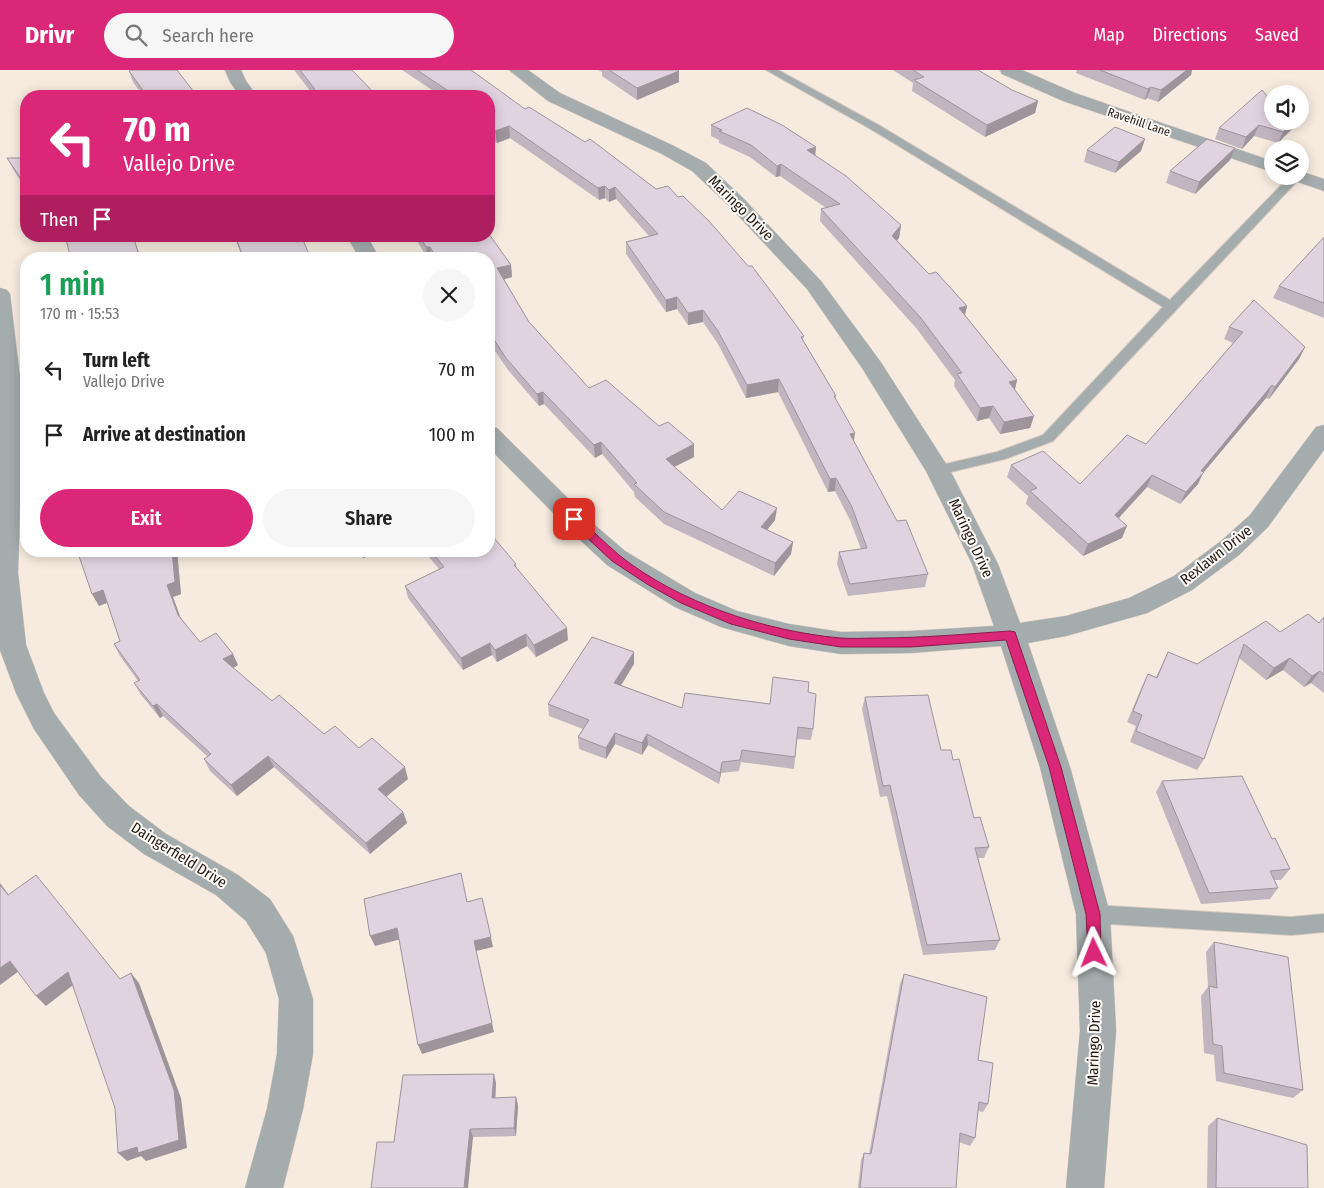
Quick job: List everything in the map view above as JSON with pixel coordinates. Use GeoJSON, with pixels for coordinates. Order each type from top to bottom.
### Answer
{"type":"FeatureCollection","features":[{"type":"Feature","properties":{"kind":"street"},"geometry":{"type":"LineString","coordinates":[[233,70],[245,90]]}},
{"type":"Feature","properties":{"kind":"street","name":"Maringo Drive"},"geometry":{"type":"LineString","coordinates":[[517,70],[554,96],[668,150],[699,167],[736,202],[814,285],[872,366],[938,470],[985,564],[1010,635],[1055,767],[1093,914],[1098,1031],[1085,1188]]}},
{"type":"Feature","properties":{"kind":"street","name":"Ravehill Lane"},"geometry":{"type":"LineString","coordinates":[[1008,70],[1088,104],[1264,164]]}},
{"type":"Feature","properties":{"kind":"street"},"geometry":{"type":"LineString","coordinates":[[1309,180],[1324,185]]}},
{"type":"Feature","properties":{"kind":"street","name":"Daingerfield Drive"},"geometry":{"type":"LineString","coordinates":[[0,294],[11,402],[5,574],[12,644],[30,693],[44,721],[90,786],[118,816],[155,844],[227,885],[258,910],[281,947],[296,999],[295,1054],[285,1109],[264,1188]]}},
{"type":"Feature","properties":{"kind":"street","name":"Rexlawn Drive"},"geometry":{"type":"LineString","coordinates":[[495,440],[588,533],[616,558],[685,600],[731,620],[789,635],[841,643],[911,642],[1010,635],[1066,626],[1137,606],[1183,583],[1230,548],[1259,521],[1324,433]]}},
{"type":"Feature","properties":{"kind":"lane"},"geometry":{"type":"LineString","coordinates":[[771,70],[878,129],[1171,306]]}},
{"type":"Feature","properties":{"kind":"lane"},"geometry":{"type":"LineString","coordinates":[[938,470],[1000,456],[1048,438],[1171,306],[1289,185]]}},
{"type":"Feature","properties":{"kind":"lane"},"geometry":{"type":"LineString","coordinates":[[1093,914],[1291,926],[1324,923]]}},
{"type":"Feature","properties":{"kind":"building"},"geometry":{"type":"Polygon","coordinates":[[[177,70],[192,90],[143,90],[129,71],[177,70]]]}},
{"type":"Feature","properties":{"kind":"building"},"geometry":{"type":"Polygon","coordinates":[[[300,70],[352,70],[371,90],[315,90],[300,70]]]}},
{"type":"Feature","properties":{"kind":"building"},"geometry":{"type":"Polygon","coordinates":[[[417,70],[471,70],[525,109],[529,107],[585,142],[590,139],[656,189],[668,186],[678,197],[683,196],[709,221],[748,266],[752,266],[804,336],[801,337],[836,396],[834,396],[855,433],[850,434],[897,521],[906,520],[928,574],[850,584],[839,552],[867,548],[852,507],[836,478],[830,479],[779,379],[747,385],[718,331],[703,310],[688,313],[677,297],[666,300],[626,242],[658,234],[615,187],[609,190],[605,186],[598,188],[509,126],[495,131],[495,90],[447,90],[417,70]]]}},
{"type":"Feature","properties":{"kind":"building"},"geometry":{"type":"Polygon","coordinates":[[[609,70],[678,70],[679,71],[637,88],[609,70]]]}},
{"type":"Feature","properties":{"kind":"building"},"geometry":{"type":"Polygon","coordinates":[[[913,70],[978,70],[1012,90],[1038,101],[987,125],[914,80],[924,77],[913,70]]]}},
{"type":"Feature","properties":{"kind":"building"},"geometry":{"type":"Polygon","coordinates":[[[1100,70],[1187,70],[1161,90],[1151,87],[1148,89],[1100,70]]]}},
{"type":"Feature","properties":{"kind":"building"},"geometry":{"type":"Polygon","coordinates":[[[1262,90],[1264,92],[1264,126],[1259,125],[1246,137],[1219,128],[1262,90]]]}},
{"type":"Feature","properties":{"kind":"building"},"geometry":{"type":"Polygon","coordinates":[[[747,108],[782,125],[816,147],[807,150],[846,176],[901,225],[892,236],[929,274],[936,272],[967,306],[959,308],[1017,380],[1009,382],[1034,416],[1004,422],[993,406],[980,408],[957,374],[962,373],[920,317],[821,209],[840,204],[781,164],[777,166],[751,145],[719,131],[722,130],[711,125],[747,108]]]}},
{"type":"Feature","properties":{"kind":"building"},"geometry":{"type":"Polygon","coordinates":[[[1115,127],[1145,139],[1119,162],[1087,150],[1115,127]]]}},
{"type":"Feature","properties":{"kind":"building"},"geometry":{"type":"Polygon","coordinates":[[[1207,139],[1235,148],[1199,182],[1170,171],[1207,139]]]}},
{"type":"Feature","properties":{"kind":"building"},"geometry":{"type":"Polygon","coordinates":[[[7,158],[20,158],[20,177],[7,158]]]}},
{"type":"Feature","properties":{"kind":"building"},"geometry":{"type":"Polygon","coordinates":[[[1324,237],[1324,303],[1279,286],[1324,237]]]}},
{"type":"Feature","properties":{"kind":"building"},"geometry":{"type":"Polygon","coordinates":[[[67,242],[135,242],[138,252],[69,252],[67,242]]]}},
{"type":"Feature","properties":{"kind":"building"},"geometry":{"type":"Polygon","coordinates":[[[237,242],[304,242],[308,252],[241,252],[237,242]]]}},
{"type":"Feature","properties":{"kind":"building"},"geometry":{"type":"Polygon","coordinates":[[[423,242],[495,242],[511,265],[497,268],[529,322],[589,388],[606,380],[659,426],[668,422],[694,444],[666,459],[722,510],[739,491],[777,508],[761,527],[793,542],[775,563],[664,512],[634,484],[637,483],[601,442],[594,445],[543,392],[537,394],[506,358],[495,341],[495,252],[433,252],[430,247],[426,247],[423,242]]]}},
{"type":"Feature","properties":{"kind":"building"},"geometry":{"type":"Polygon","coordinates":[[[1254,300],[1305,347],[1275,387],[1272,385],[1201,471],[1204,472],[1186,492],[1152,475],[1115,515],[1127,526],[1088,544],[1030,491],[1037,488],[1011,465],[1043,451],[1080,484],[1127,435],[1146,444],[1243,332],[1229,327],[1254,300]]]}},
{"type":"Feature","properties":{"kind":"building"},"geometry":{"type":"Polygon","coordinates":[[[495,539],[516,564],[514,565],[567,628],[534,645],[526,634],[495,650],[490,643],[461,658],[405,586],[444,567],[436,557],[495,557],[495,539]]]}},
{"type":"Feature","properties":{"kind":"building"},"geometry":{"type":"Polygon","coordinates":[[[79,557],[173,557],[175,582],[167,585],[178,615],[200,642],[216,633],[233,654],[223,659],[272,701],[279,695],[324,734],[335,726],[359,748],[372,738],[405,767],[378,789],[403,812],[366,843],[268,756],[231,785],[204,759],[211,754],[157,704],[153,706],[134,683],[140,680],[114,644],[120,641],[103,590],[92,594],[79,557]]]}},
{"type":"Feature","properties":{"kind":"building"},"geometry":{"type":"Polygon","coordinates":[[[1308,614],[1319,623],[1324,617],[1324,675],[1320,671],[1312,676],[1290,658],[1274,668],[1244,644],[1204,759],[1136,731],[1142,715],[1133,711],[1148,674],[1157,678],[1168,652],[1197,664],[1266,621],[1280,632],[1308,614]]]}},
{"type":"Feature","properties":{"kind":"building"},"geometry":{"type":"Polygon","coordinates":[[[592,637],[634,652],[614,683],[682,708],[685,693],[770,704],[773,677],[809,682],[808,692],[816,694],[813,729],[798,727],[795,757],[742,750],[740,760],[722,762],[720,773],[647,734],[642,743],[615,733],[606,748],[578,737],[589,720],[548,704],[592,637]]]}},
{"type":"Feature","properties":{"kind":"building"},"geometry":{"type":"Polygon","coordinates":[[[928,695],[941,750],[951,750],[953,760],[959,759],[974,818],[980,817],[989,847],[975,848],[1000,940],[927,945],[890,785],[883,786],[865,697],[928,695]]]}},
{"type":"Feature","properties":{"kind":"building"},"geometry":{"type":"Polygon","coordinates":[[[1242,776],[1272,839],[1275,838],[1290,869],[1270,871],[1278,888],[1209,893],[1162,781],[1242,776]]]}},
{"type":"Feature","properties":{"kind":"building"},"geometry":{"type":"Polygon","coordinates":[[[461,873],[467,902],[482,898],[491,937],[474,941],[492,1023],[418,1045],[397,928],[370,936],[364,899],[461,873]]]}},
{"type":"Feature","properties":{"kind":"building"},"geometry":{"type":"Polygon","coordinates":[[[36,875],[120,979],[131,973],[174,1090],[179,1140],[138,1153],[137,1147],[118,1153],[115,1108],[68,972],[36,996],[10,961],[0,968],[0,885],[8,895],[36,875]]]}},
{"type":"Feature","properties":{"kind":"building"},"geometry":{"type":"Polygon","coordinates":[[[1214,942],[1288,957],[1303,1090],[1224,1073],[1222,1046],[1213,1044],[1209,986],[1217,988],[1214,942]]]}},
{"type":"Feature","properties":{"kind":"building"},"geometry":{"type":"Polygon","coordinates":[[[904,974],[987,997],[978,1060],[993,1063],[988,1104],[979,1102],[975,1138],[960,1133],[956,1188],[860,1188],[864,1153],[871,1154],[904,974]]]}},
{"type":"Feature","properties":{"kind":"building"},"geometry":{"type":"Polygon","coordinates":[[[494,1074],[492,1098],[516,1097],[514,1128],[470,1129],[464,1188],[371,1188],[377,1142],[394,1142],[403,1075],[494,1074]]]}},
{"type":"Feature","properties":{"kind":"building"},"geometry":{"type":"Polygon","coordinates":[[[1217,1118],[1307,1145],[1308,1188],[1216,1188],[1217,1118]]]}},
{"type":"Feature","properties":{"kind":"route"},"geometry":{"type":"LineString","coordinates":[[574,519],[616,558],[651,581],[685,600],[731,620],[789,635],[841,643],[911,642],[1010,635],[1055,767],[1093,914],[1094,953]]}}]}
